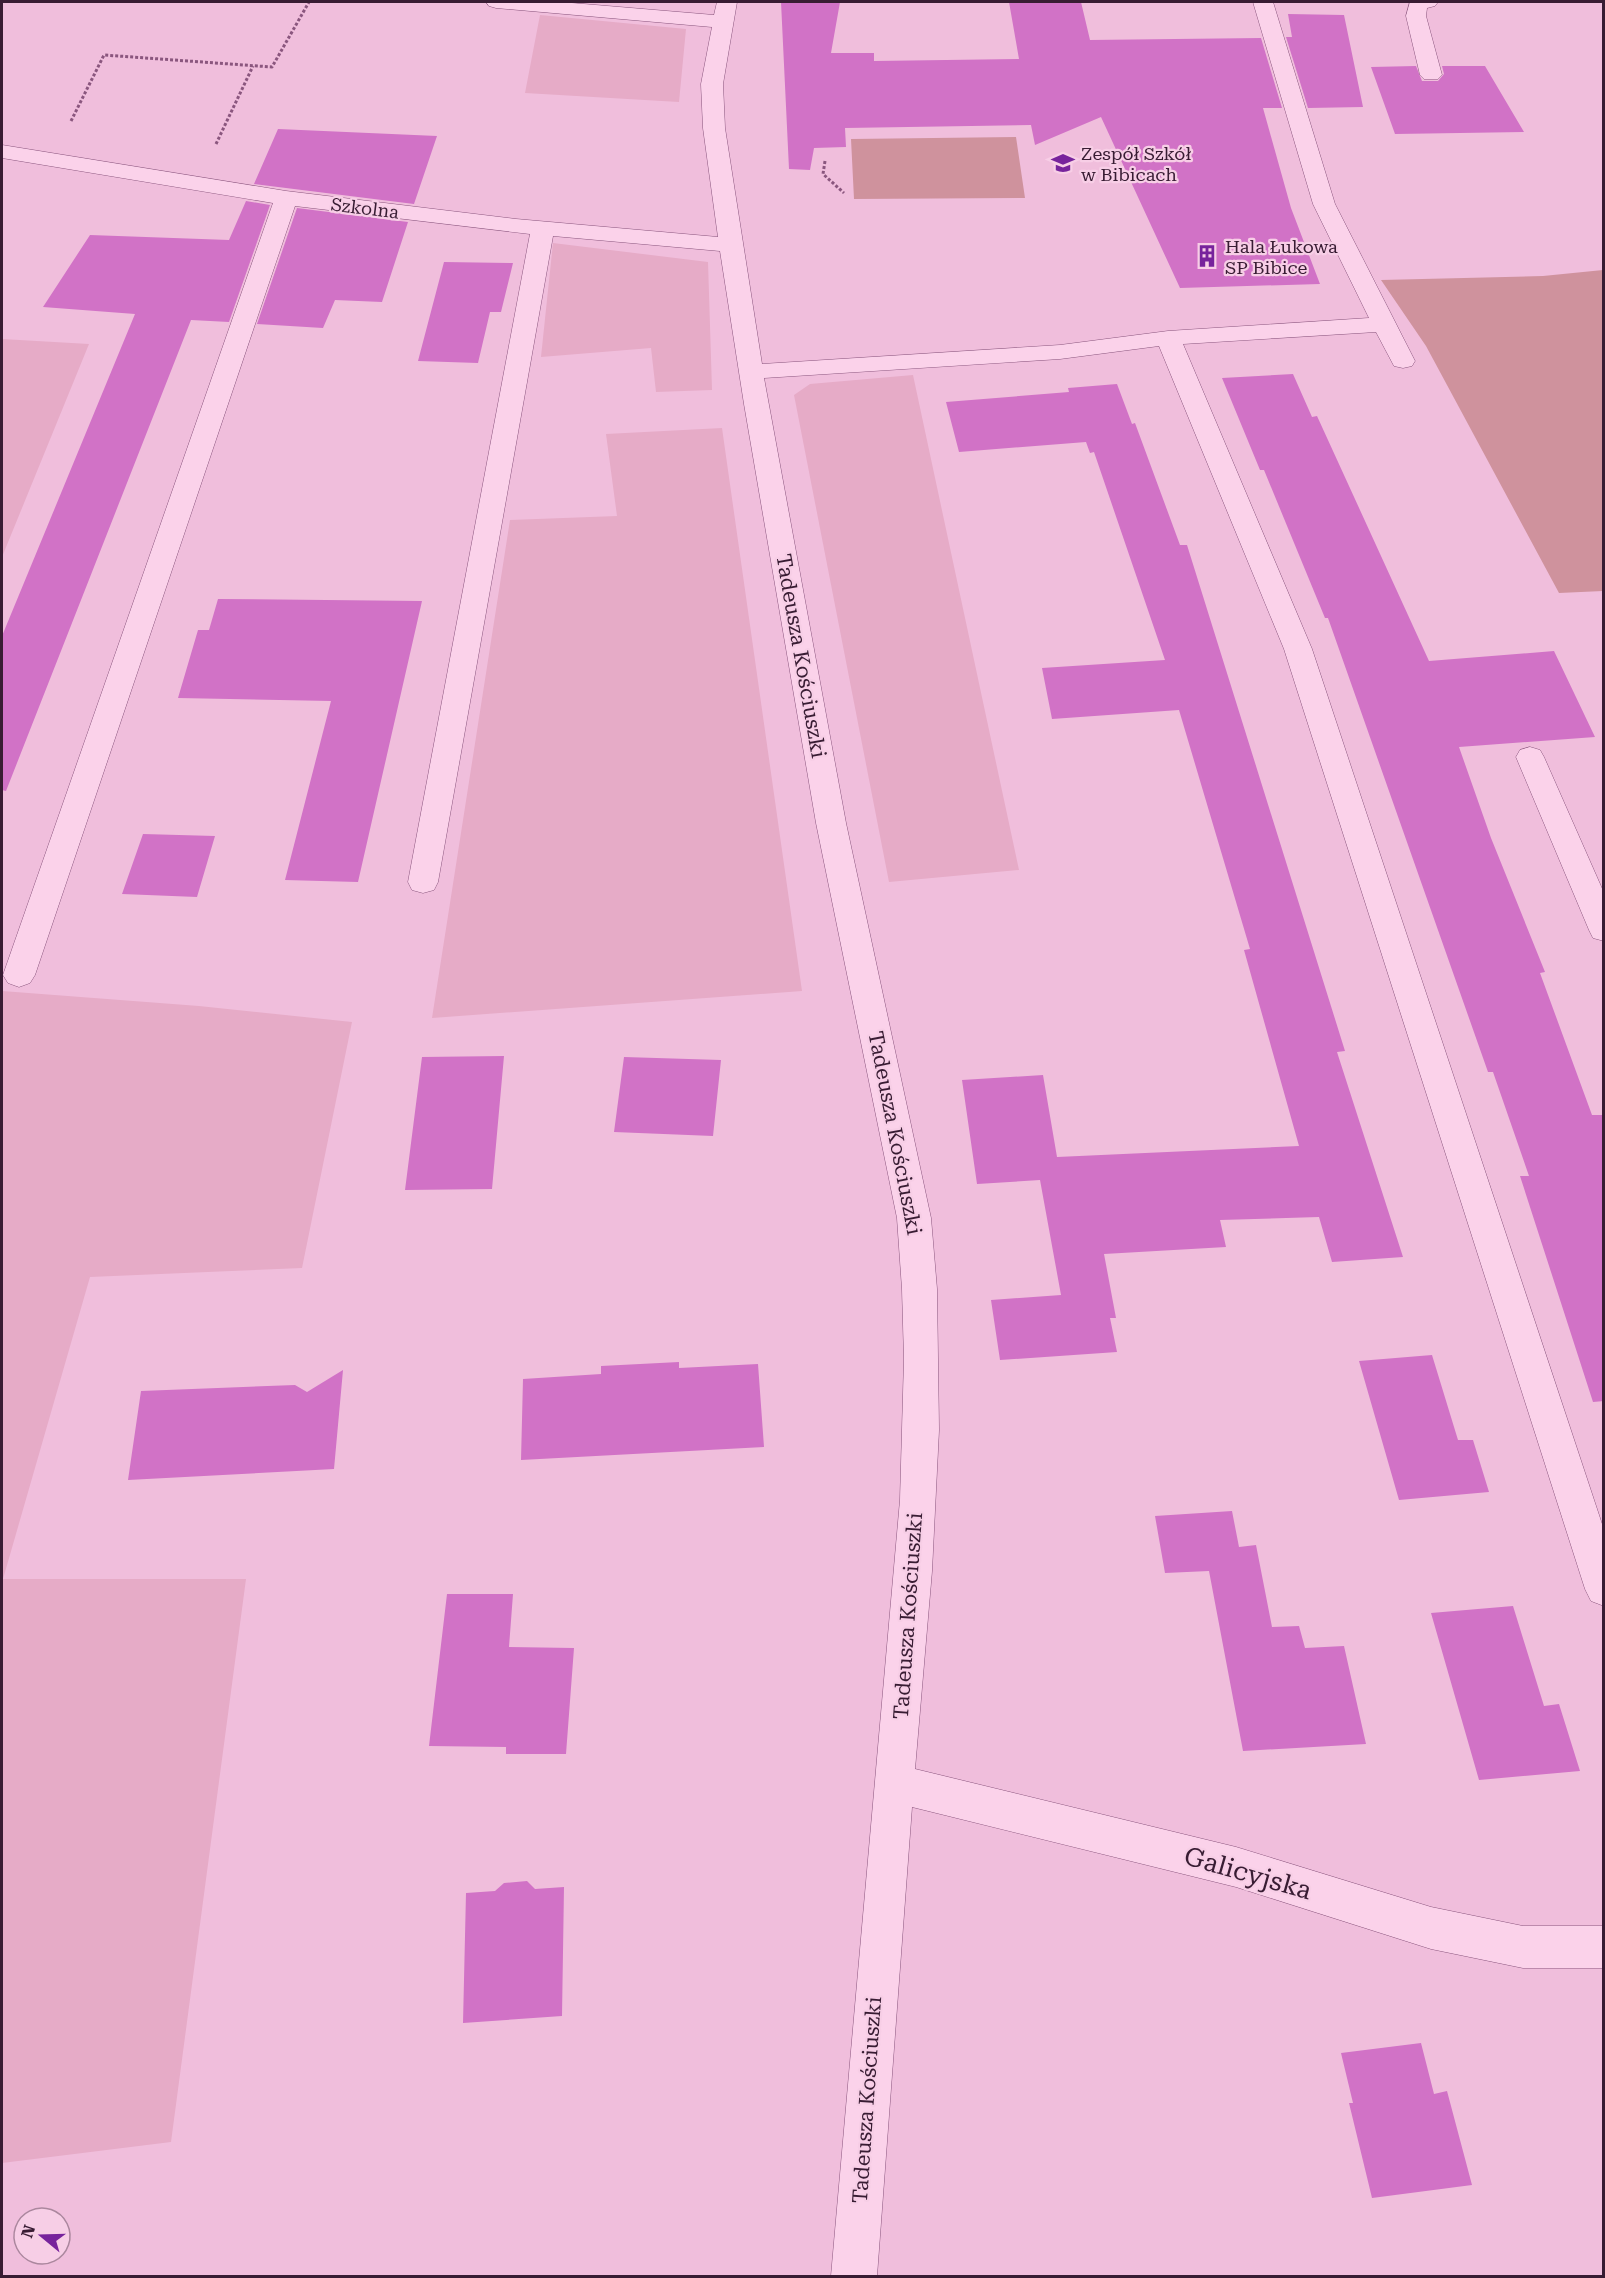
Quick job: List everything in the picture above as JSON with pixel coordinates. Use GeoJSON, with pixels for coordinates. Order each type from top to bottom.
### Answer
{"type":"FeatureCollection","features":[{"type":"Feature","properties":{"kind":"street"},"geometry":{"type":"LineString","coordinates":[[496,2],[725,12]]}},
{"type":"Feature","properties":{"kind":"street"},"geometry":{"type":"LineString","coordinates":[[1263,2],[1324,204],[1403,361]]}},
{"type":"Feature","properties":{"kind":"street"},"geometry":{"type":"LineString","coordinates":[[1428,2],[1418,4],[1416,16],[1431,75]]}},
{"type":"Feature","properties":{"kind":"street","name":"Tadeusza Kościuszki"},"geometry":{"type":"LineString","coordinates":[[725,12],[712,84],[714,128],[731,245],[751,372],[831,823],[914,1218],[919,1265],[924,1377],[913,1558],[870,2053],[854,2277]]}},
{"type":"Feature","properties":{"kind":"street","name":"Szkolna"},"geometry":{"type":"LineString","coordinates":[[2,151],[286,198],[543,228],[731,245]]}},
{"type":"Feature","properties":{"kind":"street"},"geometry":{"type":"LineString","coordinates":[[20,975],[286,198]]}},
{"type":"Feature","properties":{"kind":"street"},"geometry":{"type":"LineString","coordinates":[[423,882],[543,228]]}},
{"type":"Feature","properties":{"kind":"street"},"geometry":{"type":"LineString","coordinates":[[751,372],[1060,352],[1168,338],[1384,324]]}},
{"type":"Feature","properties":{"kind":"street"},"geometry":{"type":"LineString","coordinates":[[1168,338],[1298,649],[1604,1589]]}},
{"type":"Feature","properties":{"kind":"street"},"geometry":{"type":"LineString","coordinates":[[1530,757],[1604,930]]}},
{"type":"Feature","properties":{"kind":"street","name":"Galicyjska"},"geometry":{"type":"LineString","coordinates":[[894,1783],[1236,1866],[1431,1928],[1522,1947],[1604,1947]]}},
{"type":"Feature","properties":{"kind":"path"},"geometry":{"type":"LineString","coordinates":[[52,159],[104,55],[272,68],[309,2]]}},
{"type":"Feature","properties":{"kind":"path"},"geometry":{"type":"LineString","coordinates":[[198,183],[253,66]]}},
{"type":"Feature","properties":{"kind":"path"},"geometry":{"type":"LineString","coordinates":[[825,161],[823,174],[844,194]]}},
{"type":"Feature","properties":{"kind":"shaded area"},"geometry":{"type":"Polygon","coordinates":[[[540,15],[686,29],[679,102],[525,93],[540,15]]]}},
{"type":"Feature","properties":{"kind":"shaded area"},"geometry":{"type":"Polygon","coordinates":[[[1016,137],[1025,198],[854,199],[851,139],[1016,137]]]}},
{"type":"Feature","properties":{"kind":"shaded area"},"geometry":{"type":"Polygon","coordinates":[[[553,243],[708,262],[712,390],[656,392],[651,348],[541,357],[553,243]]]}},
{"type":"Feature","properties":{"kind":"shaded area"},"geometry":{"type":"Polygon","coordinates":[[[1603,270],[1603,591],[1559,593],[1426,346],[1381,280],[1543,276],[1603,270]]]}},
{"type":"Feature","properties":{"kind":"shaded area"},"geometry":{"type":"Polygon","coordinates":[[[2,339],[89,344],[2,557],[2,339]]]}},
{"type":"Feature","properties":{"kind":"shaded area"},"geometry":{"type":"Polygon","coordinates":[[[913,375],[1019,870],[889,882],[794,395],[810,384],[913,375]]]}},
{"type":"Feature","properties":{"kind":"shaded area"},"geometry":{"type":"Polygon","coordinates":[[[722,428],[802,991],[432,1018],[510,520],[617,516],[606,434],[722,428]]]}},
{"type":"Feature","properties":{"kind":"shaded area"},"geometry":{"type":"Polygon","coordinates":[[[2,991],[199,1006],[352,1022],[302,1268],[90,1277],[3,1579],[246,1579],[171,2142],[2,2163],[2,991]]]}},
{"type":"Feature","properties":{"kind":"building"},"geometry":{"type":"Polygon","coordinates":[[[781,2],[840,2],[831,53],[874,53],[874,61],[1019,59],[1009,2],[1081,2],[1090,40],[1261,38],[1282,108],[1263,108],[1291,208],[1320,284],[1180,288],[1101,117],[1035,145],[1031,125],[845,128],[846,147],[814,148],[810,170],[789,169],[781,2]]]}},
{"type":"Feature","properties":{"kind":"building"},"geometry":{"type":"Polygon","coordinates":[[[1288,14],[1344,15],[1363,107],[1308,108],[1286,37],[1292,37],[1288,14]]]}},
{"type":"Feature","properties":{"kind":"building"},"geometry":{"type":"Polygon","coordinates":[[[1416,66],[1422,81],[1438,81],[1444,74],[1442,66],[1485,66],[1524,132],[1395,134],[1371,67],[1416,66]]]}},
{"type":"Feature","properties":{"kind":"building"},"geometry":{"type":"Polygon","coordinates":[[[278,129],[437,136],[414,204],[254,184],[278,129]]]}},
{"type":"Feature","properties":{"kind":"building"},"geometry":{"type":"Polygon","coordinates":[[[246,201],[270,205],[229,322],[191,320],[6,791],[2,790],[2,636],[135,314],[43,307],[90,235],[229,240],[246,201]]]}},
{"type":"Feature","properties":{"kind":"building"},"geometry":{"type":"Polygon","coordinates":[[[297,208],[408,222],[382,302],[335,300],[323,328],[257,324],[297,208]]]}},
{"type":"Feature","properties":{"kind":"building"},"geometry":{"type":"Polygon","coordinates":[[[444,262],[513,263],[501,312],[490,312],[478,363],[418,361],[444,262]]]}},
{"type":"Feature","properties":{"kind":"building"},"geometry":{"type":"Polygon","coordinates":[[[1293,374],[1312,417],[1317,416],[1429,661],[1554,651],[1595,737],[1459,747],[1491,838],[1545,972],[1540,973],[1592,1115],[1604,1115],[1604,1401],[1593,1402],[1520,1176],[1529,1176],[1493,1072],[1488,1072],[1328,618],[1325,618],[1264,470],[1260,470],[1222,378],[1293,374]]]}},
{"type":"Feature","properties":{"kind":"building"},"geometry":{"type":"Polygon","coordinates":[[[1117,384],[1132,424],[1135,423],[1180,545],[1187,545],[1345,1051],[1337,1052],[1403,1257],[1332,1262],[1319,1217],[1220,1220],[1226,1247],[1104,1254],[1116,1318],[1110,1318],[1117,1352],[1000,1360],[991,1300],[1061,1295],[1040,1180],[977,1184],[962,1080],[1043,1075],[1057,1157],[1299,1146],[1244,950],[1250,949],[1179,710],[1052,719],[1042,668],[1165,660],[1094,452],[1090,453],[1086,442],[959,452],[946,402],[1069,392],[1068,388],[1117,384]]]}},
{"type":"Feature","properties":{"kind":"building"},"geometry":{"type":"Polygon","coordinates":[[[218,599],[422,601],[358,882],[285,880],[331,701],[178,698],[198,630],[209,630],[218,599]]]}},
{"type":"Feature","properties":{"kind":"building"},"geometry":{"type":"Polygon","coordinates":[[[143,834],[215,836],[197,897],[122,894],[143,834]]]}},
{"type":"Feature","properties":{"kind":"building"},"geometry":{"type":"Polygon","coordinates":[[[504,1056],[492,1189],[405,1190],[422,1057],[504,1056]]]}},
{"type":"Feature","properties":{"kind":"building"},"geometry":{"type":"Polygon","coordinates":[[[624,1057],[721,1060],[713,1136],[614,1132],[624,1057]]]}},
{"type":"Feature","properties":{"kind":"building"},"geometry":{"type":"Polygon","coordinates":[[[1432,1355],[1458,1440],[1473,1440],[1489,1492],[1399,1500],[1359,1361],[1432,1355]]]}},
{"type":"Feature","properties":{"kind":"building"},"geometry":{"type":"Polygon","coordinates":[[[679,1362],[679,1368],[758,1364],[764,1447],[521,1460],[523,1379],[601,1374],[601,1366],[679,1362]]]}},
{"type":"Feature","properties":{"kind":"building"},"geometry":{"type":"Polygon","coordinates":[[[343,1370],[334,1469],[128,1480],[141,1391],[295,1385],[307,1392],[343,1370]]]}},
{"type":"Feature","properties":{"kind":"building"},"geometry":{"type":"Polygon","coordinates":[[[1232,1511],[1239,1547],[1256,1545],[1272,1627],[1299,1626],[1305,1648],[1344,1646],[1366,1744],[1243,1751],[1209,1571],[1165,1573],[1155,1516],[1232,1511]]]}},
{"type":"Feature","properties":{"kind":"building"},"geometry":{"type":"Polygon","coordinates":[[[447,1594],[513,1594],[509,1647],[574,1648],[566,1754],[506,1754],[506,1747],[429,1746],[447,1594]]]}},
{"type":"Feature","properties":{"kind":"building"},"geometry":{"type":"Polygon","coordinates":[[[1513,1606],[1544,1706],[1559,1704],[1580,1771],[1479,1780],[1431,1613],[1513,1606]]]}},
{"type":"Feature","properties":{"kind":"building"},"geometry":{"type":"Polygon","coordinates":[[[527,1881],[535,1889],[564,1887],[562,2016],[463,2023],[466,1893],[495,1891],[504,1883],[527,1881]]]}},
{"type":"Feature","properties":{"kind":"building"},"geometry":{"type":"Polygon","coordinates":[[[1421,2043],[1434,2094],[1447,2091],[1472,2185],[1372,2198],[1349,2103],[1353,2103],[1341,2053],[1421,2043]]]}},
{"type":"Feature","properties":{"kind":"place","name":"Zespół Szkół w Bibicach"},"geometry":{"type":"Point","coordinates":[1063,163]}},
{"type":"Feature","properties":{"kind":"place","name":"Hala Łukowa SP Bibice"},"geometry":{"type":"Point","coordinates":[1207,256]}}]}
